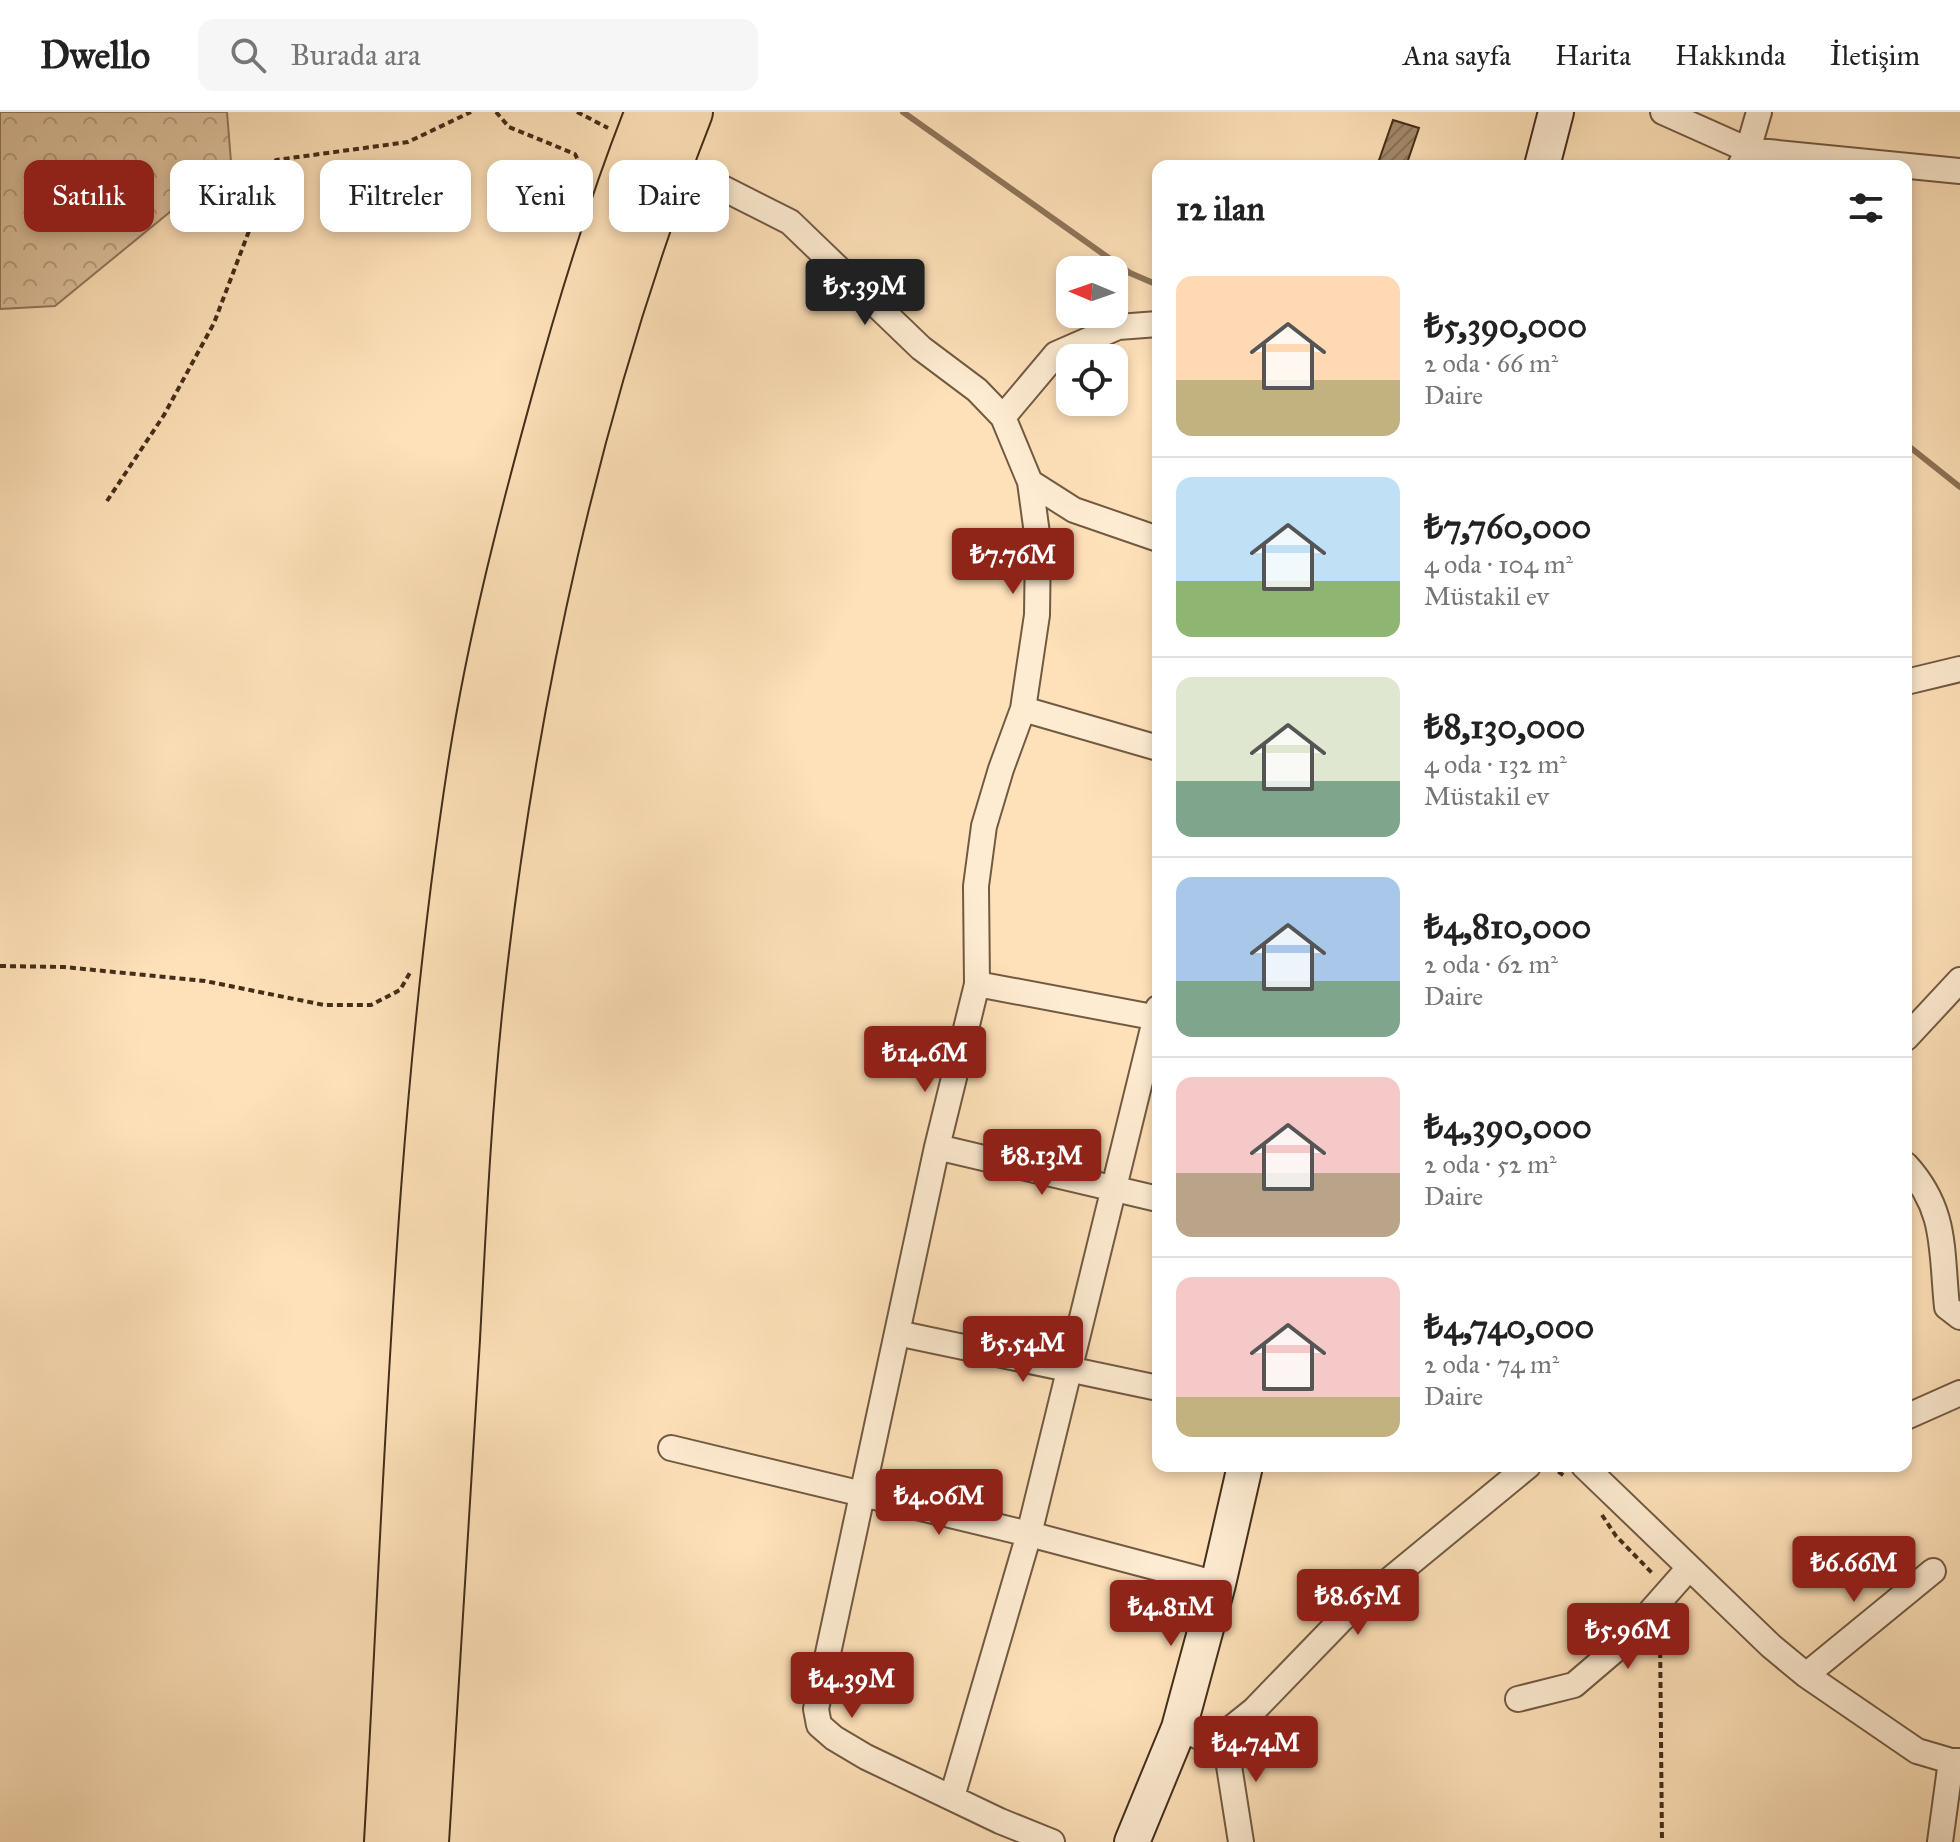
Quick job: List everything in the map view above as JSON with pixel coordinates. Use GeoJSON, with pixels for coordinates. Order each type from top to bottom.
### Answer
{"type":"FeatureCollection","features":[{"type":"Feature","properties":{"kind":"highway"},"geometry":{"type":"LineString","coordinates":[[387,1842],[429,1127],[447,944],[473,754],[507,588],[542,446],[604,235],[648,112]]}},
{"type":"Feature","properties":{"kind":"highway"},"geometry":{"type":"LineString","coordinates":[[426,1842],[466,1160],[480,1000],[509,788],[535,641],[576,472],[640,251],[690,112]]}},
{"type":"Feature","properties":{"kind":"street"},"geometry":{"type":"LineString","coordinates":[[1544,160],[1556,112]]}},
{"type":"Feature","properties":{"kind":"street"},"geometry":{"type":"LineString","coordinates":[[1663,112],[1744,158],[1777,160]]}},
{"type":"Feature","properties":{"kind":"street"},"geometry":{"type":"LineString","coordinates":[[1744,158],[1759,112]]}},
{"type":"Feature","properties":{"kind":"street"},"geometry":{"type":"LineString","coordinates":[[1912,168],[1960,171]]}},
{"type":"Feature","properties":{"kind":"street"},"geometry":{"type":"LineString","coordinates":[[729,191],[790,222],[921,348],[977,390],[1003,417],[1030,482],[1038,541],[1037,615],[1023,709],[984,826],[976,886],[977,984],[937,1147],[816,1709],[819,1725],[866,1757],[1000,1821],[1052,1842]]}},
{"type":"Feature","properties":{"kind":"street"},"geometry":{"type":"LineString","coordinates":[[1003,417],[1056,354],[1118,327],[1152,324]]}},
{"type":"Feature","properties":{"kind":"street"},"geometry":{"type":"LineString","coordinates":[[1030,482],[1074,510],[1152,537]]}},
{"type":"Feature","properties":{"kind":"street"},"geometry":{"type":"LineString","coordinates":[[1912,681],[1960,669]]}},
{"type":"Feature","properties":{"kind":"street"},"geometry":{"type":"LineString","coordinates":[[1023,709],[1152,746]]}},
{"type":"Feature","properties":{"kind":"street"},"geometry":{"type":"LineString","coordinates":[[1912,1032],[1960,980]]}},
{"type":"Feature","properties":{"kind":"street"},"geometry":{"type":"LineString","coordinates":[[977,984],[1152,1013]]}},
{"type":"Feature","properties":{"kind":"street"},"geometry":{"type":"LineString","coordinates":[[952,1797],[1029,1534],[1152,1034]]}},
{"type":"Feature","properties":{"kind":"street"},"geometry":{"type":"LineString","coordinates":[[937,1147],[1152,1198]]}},
{"type":"Feature","properties":{"kind":"street"},"geometry":{"type":"LineString","coordinates":[[1912,1172],[1924,1185],[1938,1215],[1947,1307],[1960,1317]]}},
{"type":"Feature","properties":{"kind":"street"},"geometry":{"type":"LineString","coordinates":[[897,1333],[1152,1387]]}},
{"type":"Feature","properties":{"kind":"street"},"geometry":{"type":"LineString","coordinates":[[1912,1414],[1960,1393]]}},
{"type":"Feature","properties":{"kind":"street"},"geometry":{"type":"LineString","coordinates":[[671,1448],[1029,1534],[1218,1584]]}},
{"type":"Feature","properties":{"kind":"street"},"geometry":{"type":"LineString","coordinates":[[1132,1842],[1179,1728],[1218,1584],[1244,1472]]}},
{"type":"Feature","properties":{"kind":"street"},"geometry":{"type":"LineString","coordinates":[[1179,1728],[1204,1739],[1224,1734],[1254,1710],[1342,1619],[1521,1472]]}},
{"type":"Feature","properties":{"kind":"street"},"geometry":{"type":"LineString","coordinates":[[1579,1475],[1689,1568],[1806,1675],[1917,1751],[1956,1761],[1940,1842]]}},
{"type":"Feature","properties":{"kind":"street"},"geometry":{"type":"LineString","coordinates":[[1518,1699],[1574,1685],[1622,1644],[1689,1568]]}},
{"type":"Feature","properties":{"kind":"street"},"geometry":{"type":"LineString","coordinates":[[1806,1675],[1933,1571]]}},
{"type":"Feature","properties":{"kind":"street"},"geometry":{"type":"LineString","coordinates":[[1224,1734],[1241,1842]]}},
{"type":"Feature","properties":{"kind":"path"},"geometry":{"type":"LineString","coordinates":[[107,501],[164,415],[214,323],[276,160],[408,142],[471,112]]}},
{"type":"Feature","properties":{"kind":"path"},"geometry":{"type":"LineString","coordinates":[[577,112],[608,128]]}},
{"type":"Feature","properties":{"kind":"path"},"geometry":{"type":"LineString","coordinates":[[0,966],[64,967],[205,981],[324,1005],[371,1005],[400,990],[412,969]]}},
{"type":"Feature","properties":{"kind":"path"},"geometry":{"type":"LineString","coordinates":[[1601,1514],[1616,1536],[1661,1582],[1662,1842]]}},
{"type":"Feature","properties":{"kind":"green space"},"geometry":{"type":"Polygon","coordinates":[[[0,112],[227,112],[231,160],[170,160],[170,212],[154,225],[154,160],[24,160],[24,232],[145,232],[55,306],[0,309],[0,112]]]}},
{"type":"Feature","properties":{"kind":"building"},"geometry":{"type":"Polygon","coordinates":[[[1393,120],[1419,128],[1408,160],[1379,160],[1393,120]]]}},
{"type":"Feature","properties":{"kind":"waterway"},"geometry":{"type":"LineString","coordinates":[[903,112],[1130,273],[1152,282]]}},
{"type":"Feature","properties":{"kind":"waterway"},"geometry":{"type":"LineString","coordinates":[[1912,449],[1960,487]]}}]}
